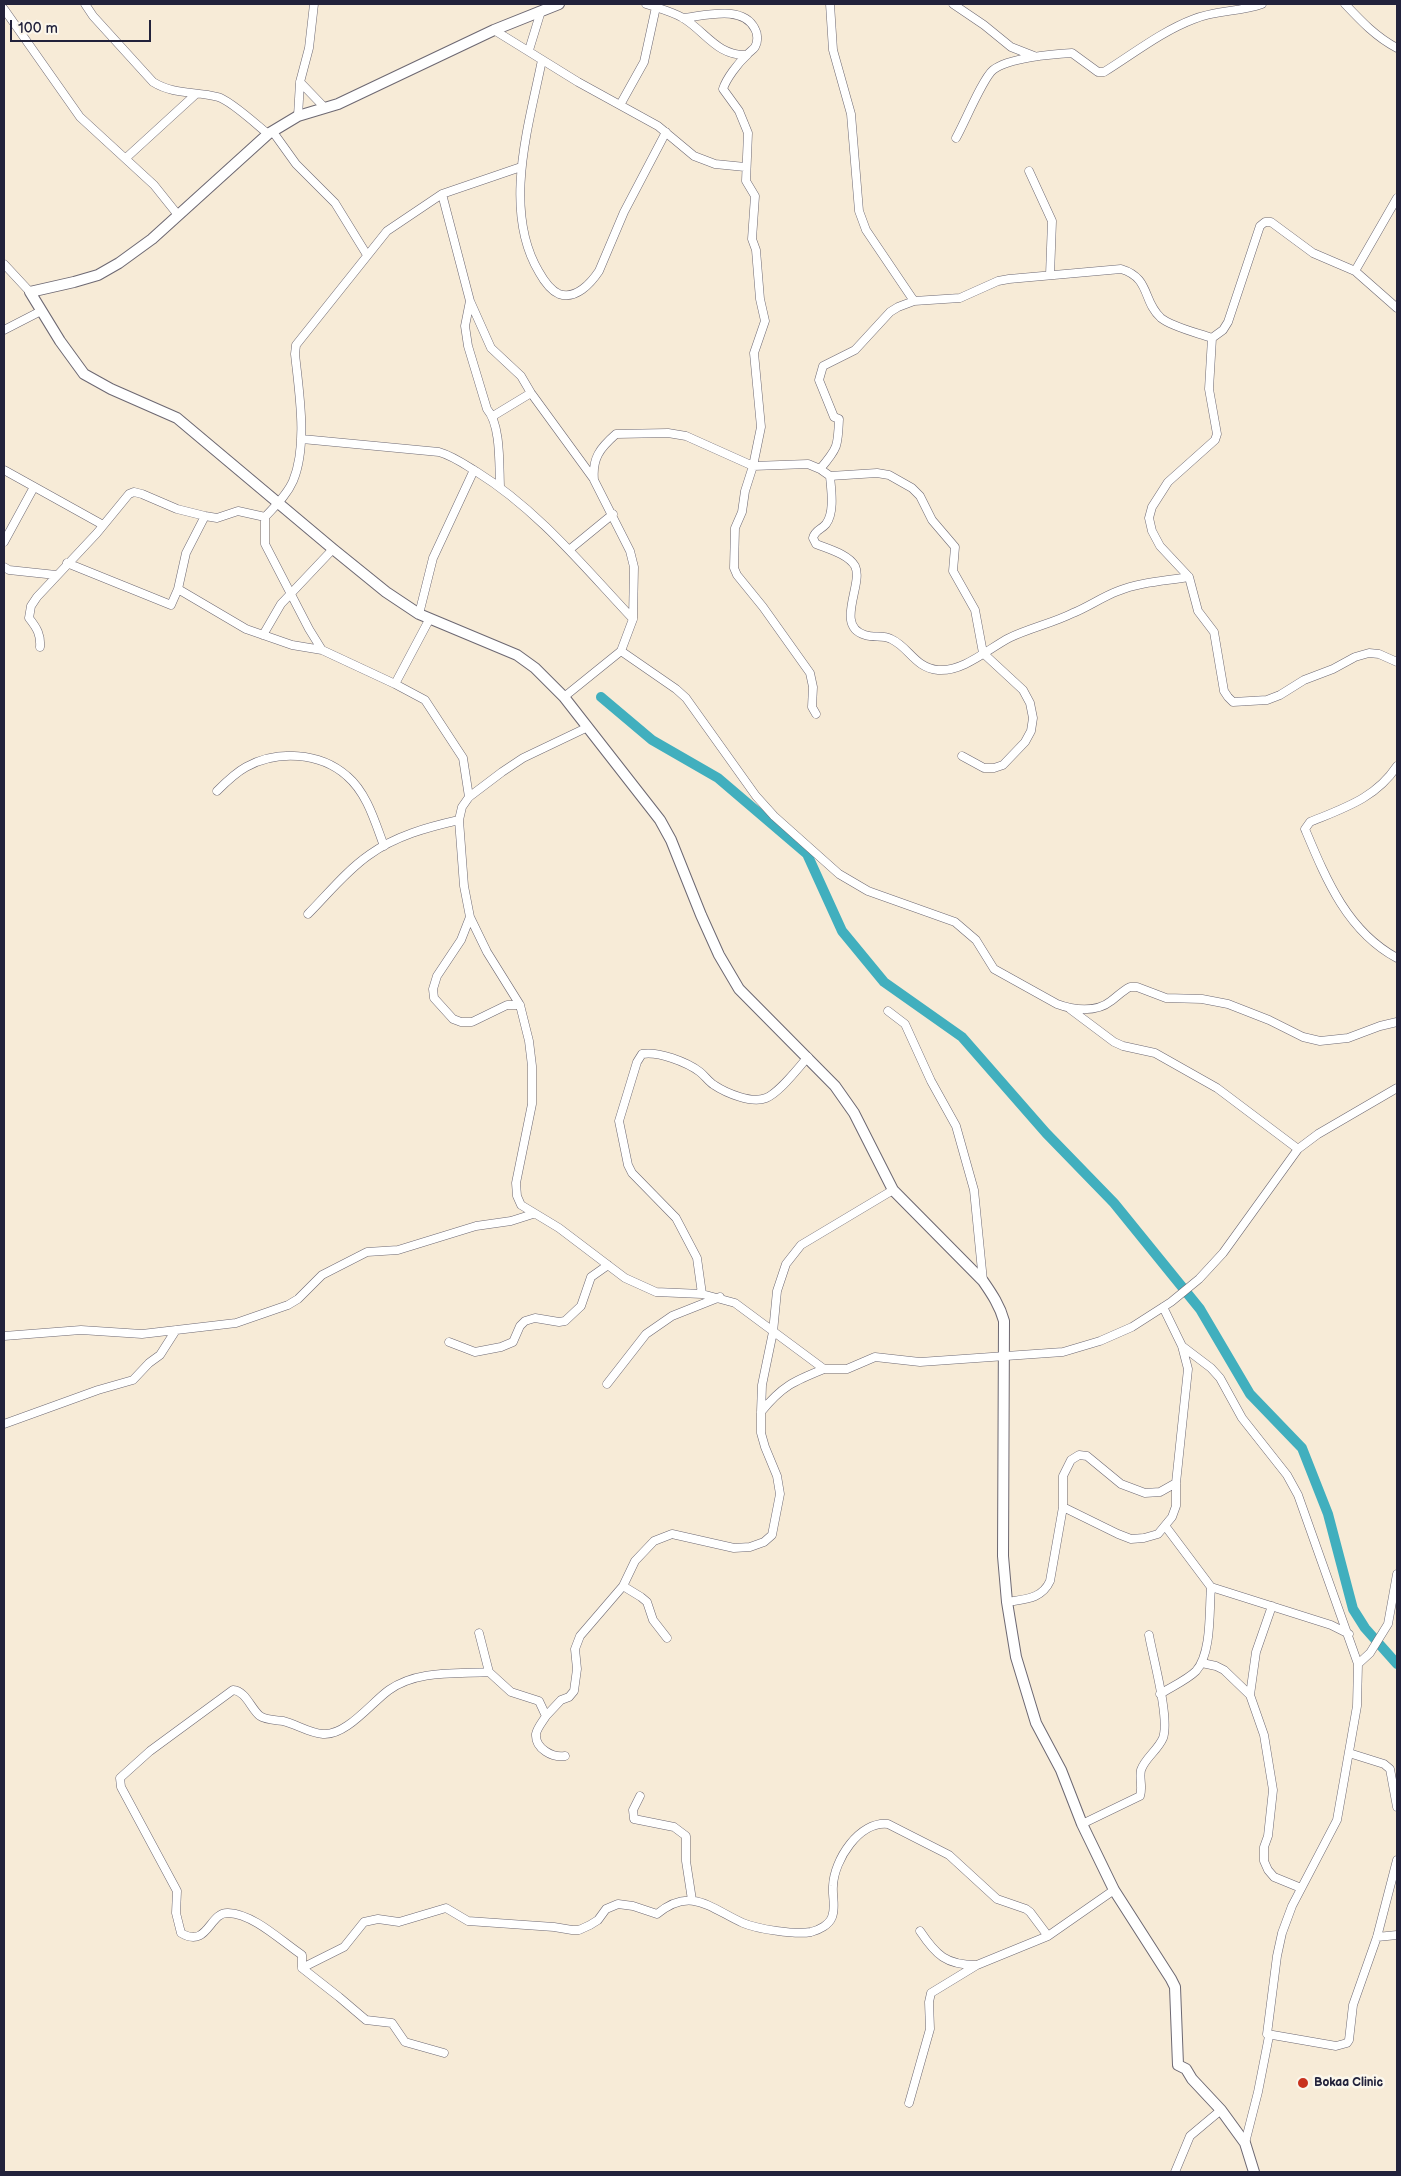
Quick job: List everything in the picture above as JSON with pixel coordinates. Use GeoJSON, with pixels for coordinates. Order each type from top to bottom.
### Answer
{"type":"FeatureCollection","features":[{"type":"Feature","properties":{"kind":"street"},"geometry":{"type":"LineString","coordinates":[[85,4],[93,16],[153,82],[175,92],[223,99],[268,134]]}},
{"type":"Feature","properties":{"kind":"street"},"geometry":{"type":"LineString","coordinates":[[298,116],[300,82],[309,48],[314,4]]}},
{"type":"Feature","properties":{"kind":"street"},"geometry":{"type":"LineString","coordinates":[[30,292],[98,275],[119,263],[152,239],[268,134],[298,116],[361,94],[494,30],[559,4]]}},
{"type":"Feature","properties":{"kind":"street"},"geometry":{"type":"LineString","coordinates":[[646,4],[683,18],[726,52],[746,55]]}},
{"type":"Feature","properties":{"kind":"street"},"geometry":{"type":"LineString","coordinates":[[830,4],[833,50],[851,114],[859,211],[866,230],[914,301]]}},
{"type":"Feature","properties":{"kind":"street"},"geometry":{"type":"LineString","coordinates":[[952,4],[984,24],[1011,46],[1035,56]]}},
{"type":"Feature","properties":{"kind":"street"},"geometry":{"type":"LineString","coordinates":[[956,138],[986,78],[1000,66],[1035,56],[1072,53],[1098,72],[1104,72],[1173,28],[1194,18],[1262,4]]}},
{"type":"Feature","properties":{"kind":"street"},"geometry":{"type":"LineString","coordinates":[[1345,4],[1362,23],[1383,40],[1397,48]]}},
{"type":"Feature","properties":{"kind":"street"},"geometry":{"type":"LineString","coordinates":[[620,105],[644,62],[656,7]]}},
{"type":"Feature","properties":{"kind":"street"},"geometry":{"type":"LineString","coordinates":[[4,9],[80,117],[154,185],[178,215]]}},
{"type":"Feature","properties":{"kind":"street"},"geometry":{"type":"LineString","coordinates":[[530,50],[542,11]]}},
{"type":"Feature","properties":{"kind":"street"},"geometry":{"type":"LineString","coordinates":[[683,18],[729,13],[746,19],[757,32],[758,41],[755,48],[746,55],[723,90],[739,111],[748,133],[745,167],[746,180],[755,196],[752,239],[756,250],[760,299],[764,321],[754,353],[761,428],[753,466],[744,491],[742,512],[735,528],[734,568],[737,575],[763,607],[810,673],[813,687],[812,707],[816,714]]}},
{"type":"Feature","properties":{"kind":"street"},"geometry":{"type":"LineString","coordinates":[[494,30],[666,132],[686,150],[704,160],[715,164],[745,167]]}},
{"type":"Feature","properties":{"kind":"street"},"geometry":{"type":"LineString","coordinates":[[542,60],[521,168],[524,238],[530,254],[550,288],[560,294],[570,295],[589,284],[600,271],[624,212],[666,132]]}},
{"type":"Feature","properties":{"kind":"street"},"geometry":{"type":"LineString","coordinates":[[300,82],[325,108]]}},
{"type":"Feature","properties":{"kind":"street"},"geometry":{"type":"LineString","coordinates":[[126,158],[196,94]]}},
{"type":"Feature","properties":{"kind":"street"},"geometry":{"type":"LineString","coordinates":[[268,134],[273,132],[296,164],[336,203],[367,255]]}},
{"type":"Feature","properties":{"kind":"street"},"geometry":{"type":"LineString","coordinates":[[322,650],[309,629],[265,544],[265,517],[279,502],[293,482],[298,466],[302,439],[295,354],[296,344],[387,231],[442,194],[521,168]]}},
{"type":"Feature","properties":{"kind":"street"},"geometry":{"type":"LineString","coordinates":[[1029,171],[1052,221],[1050,275]]}},
{"type":"Feature","properties":{"kind":"street"},"geometry":{"type":"LineString","coordinates":[[442,194],[470,300],[488,343],[521,376],[531,393],[594,480],[613,514],[630,551],[634,567],[632,619],[621,651],[564,697]]}},
{"type":"Feature","properties":{"kind":"street"},"geometry":{"type":"LineString","coordinates":[[1355,270],[1397,198]]}},
{"type":"Feature","properties":{"kind":"street"},"geometry":{"type":"LineString","coordinates":[[1212,338],[1223,330],[1228,322],[1260,226],[1265,222],[1271,222],[1321,258],[1355,270],[1397,308]]}},
{"type":"Feature","properties":{"kind":"street"},"geometry":{"type":"LineString","coordinates":[[4,264],[30,292],[84,374],[110,389],[177,418],[386,592],[424,617],[517,655],[535,668],[564,697],[660,820],[671,840],[719,955],[748,1000],[808,1058],[846,1100],[893,1190],[982,1281],[1001,1309],[1004,1322],[1005,1358],[1002,1444],[1004,1556],[1007,1602],[1016,1657],[1036,1723],[1060,1770],[1082,1824],[1114,1890],[1175,1987],[1178,2065],[1186,2069],[1192,2079],[1221,2110],[1245,2143],[1254,2172]]}},
{"type":"Feature","properties":{"kind":"street"},"geometry":{"type":"LineString","coordinates":[[820,469],[835,451],[838,444],[839,419],[834,417],[819,380],[823,366],[855,350],[890,312],[914,301],[960,298],[998,281],[1121,269],[1131,272],[1138,277],[1157,314],[1164,320],[1212,338]]}},
{"type":"Feature","properties":{"kind":"street"},"geometry":{"type":"LineString","coordinates":[[470,300],[465,326],[468,346],[487,409],[493,416],[498,443],[500,486]]}},
{"type":"Feature","properties":{"kind":"street"},"geometry":{"type":"LineString","coordinates":[[4,330],[41,311]]}},
{"type":"Feature","properties":{"kind":"street"},"geometry":{"type":"LineString","coordinates":[[1212,338],[1209,389],[1216,434],[1215,440],[1168,482],[1152,507],[1150,518],[1152,531],[1160,546],[1188,577],[1198,611],[1214,632],[1224,691],[1234,702],[1267,700],[1280,695],[1304,680],[1333,669],[1355,657],[1369,653],[1378,654],[1397,662]]}},
{"type":"Feature","properties":{"kind":"street"},"geometry":{"type":"LineString","coordinates":[[493,416],[531,393]]}},
{"type":"Feature","properties":{"kind":"street"},"geometry":{"type":"LineString","coordinates":[[594,480],[593,468],[597,456],[604,445],[616,434],[668,433],[686,436],[753,466],[808,464],[830,476],[889,474],[912,488],[920,496],[932,520],[955,547],[953,571],[975,610],[983,653],[1023,690],[1030,703],[1033,718],[1031,731],[1025,742],[1003,765],[994,768],[984,768],[962,756]]}},
{"type":"Feature","properties":{"kind":"street"},"geometry":{"type":"LineString","coordinates":[[302,439],[439,452],[450,455],[500,486],[526,507],[569,550],[632,619]]}},
{"type":"Feature","properties":{"kind":"street"},"geometry":{"type":"LineString","coordinates":[[4,470],[103,525]]}},
{"type":"Feature","properties":{"kind":"street"},"geometry":{"type":"LineString","coordinates":[[395,684],[424,617],[433,558],[474,470]]}},
{"type":"Feature","properties":{"kind":"street"},"geometry":{"type":"LineString","coordinates":[[830,476],[829,518],[825,525],[815,532],[813,538],[816,544],[850,560],[855,567],[857,574],[850,616],[853,626],[865,635],[894,640],[916,662],[929,669],[955,668],[1011,637],[1073,614],[1117,591],[1139,585],[1188,577]]}},
{"type":"Feature","properties":{"kind":"street"},"geometry":{"type":"LineString","coordinates":[[4,542],[34,486]]}},
{"type":"Feature","properties":{"kind":"street"},"geometry":{"type":"LineString","coordinates":[[40,648],[41,638],[28,613],[37,597],[129,494],[134,492],[177,509],[205,516],[217,518],[238,511],[265,517]]}},
{"type":"Feature","properties":{"kind":"street"},"geometry":{"type":"LineString","coordinates":[[569,550],[613,514]]}},
{"type":"Feature","properties":{"kind":"street"},"geometry":{"type":"LineString","coordinates":[[67,563],[170,605],[178,589],[186,553],[205,516]]}},
{"type":"Feature","properties":{"kind":"street"},"geometry":{"type":"LineString","coordinates":[[263,635],[278,609],[291,592],[333,549]]}},
{"type":"Feature","properties":{"kind":"street"},"geometry":{"type":"LineString","coordinates":[[4,567],[9,570],[56,575]]}},
{"type":"Feature","properties":{"kind":"street"},"geometry":{"type":"LineString","coordinates":[[178,589],[246,629],[292,645],[322,650],[425,700],[463,758],[469,797]]}},
{"type":"Feature","properties":{"kind":"street"},"geometry":{"type":"LineString","coordinates":[[621,651],[686,698],[756,796],[774,816],[839,874],[868,891],[955,922],[976,940],[994,969],[1015,982],[1068,1008],[1114,1042],[1155,1054],[1217,1088],[1298,1149]]}},
{"type":"Feature","properties":{"kind":"street"},"geometry":{"type":"LineString","coordinates":[[588,727],[523,758],[469,797],[462,807],[459,820],[464,886],[470,917],[487,952],[520,1005],[530,1049],[532,1104],[516,1183],[516,1196],[520,1205],[559,1228],[608,1265],[640,1286],[668,1294],[702,1294],[720,1297],[735,1303],[824,1369]]}},
{"type":"Feature","properties":{"kind":"street"},"geometry":{"type":"LineString","coordinates":[[217,791],[233,775],[248,766],[269,759],[294,755],[320,761],[347,776],[357,788],[368,805],[384,846]]}},
{"type":"Feature","properties":{"kind":"street"},"geometry":{"type":"LineString","coordinates":[[1397,766],[1389,778],[1374,793],[1359,802],[1310,822],[1305,829],[1334,895],[1346,913],[1374,944],[1397,958]]}},
{"type":"Feature","properties":{"kind":"street"},"geometry":{"type":"LineString","coordinates":[[308,914],[362,860],[384,846],[426,828],[459,820]]}},
{"type":"Feature","properties":{"kind":"street"},"geometry":{"type":"LineString","coordinates":[[470,917],[461,940],[437,976],[433,989],[434,998],[453,1019],[461,1022],[472,1022],[507,1005],[520,1005]]}},
{"type":"Feature","properties":{"kind":"street"},"geometry":{"type":"LineString","coordinates":[[1068,1008],[1089,1009],[1100,1006],[1110,1002],[1130,986],[1166,998],[1202,999],[1228,1004],[1312,1040],[1348,1038],[1397,1022]]}},
{"type":"Feature","properties":{"kind":"street"},"geometry":{"type":"LineString","coordinates":[[888,1011],[904,1024],[931,1081],[956,1126],[974,1190],[982,1281]]}},
{"type":"Feature","properties":{"kind":"street"},"geometry":{"type":"LineString","coordinates":[[702,1294],[697,1258],[676,1218],[632,1173],[628,1165],[620,1121],[636,1062],[642,1054],[651,1052],[659,1054],[694,1068],[714,1085],[731,1094],[755,1100],[766,1098],[808,1058]]}},
{"type":"Feature","properties":{"kind":"street"},"geometry":{"type":"LineString","coordinates":[[761,1412],[777,1393],[791,1383],[824,1369],[847,1369],[875,1357],[920,1362],[1005,1358],[1063,1352],[1100,1341],[1132,1327],[1171,1302],[1199,1279],[1223,1253],[1298,1149],[1318,1134],[1397,1088]]}},
{"type":"Feature","properties":{"kind":"street"},"geometry":{"type":"LineString","coordinates":[[565,1756],[556,1757],[548,1754],[537,1739],[536,1731],[546,1716],[561,1700],[569,1697],[574,1691],[577,1669],[576,1642],[587,1626],[623,1586],[635,1561],[654,1541],[672,1534],[717,1546],[734,1548],[750,1547],[764,1542],[772,1535],[780,1494],[777,1476],[765,1447],[762,1433],[762,1385],[773,1332],[777,1291],[786,1264],[801,1245],[818,1233],[893,1190]]}},
{"type":"Feature","properties":{"kind":"street"},"geometry":{"type":"LineString","coordinates":[[4,1336],[81,1330],[142,1334],[236,1323],[277,1310],[298,1299],[322,1275],[367,1252],[398,1250],[476,1226],[511,1221],[533,1214]]}},
{"type":"Feature","properties":{"kind":"street"},"geometry":{"type":"LineString","coordinates":[[449,1342],[475,1352],[501,1348],[513,1342],[520,1326],[525,1320],[535,1318],[565,1321],[580,1306],[591,1277],[608,1265]]}},
{"type":"Feature","properties":{"kind":"street"},"geometry":{"type":"LineString","coordinates":[[607,1384],[646,1334],[672,1316],[720,1297]]}},
{"type":"Feature","properties":{"kind":"street"},"geometry":{"type":"LineString","coordinates":[[1063,1507],[1131,1539],[1158,1534],[1166,1527],[1176,1506],[1176,1482],[1188,1370],[1182,1346],[1163,1307]]}},
{"type":"Feature","properties":{"kind":"street"},"geometry":{"type":"LineString","coordinates":[[4,1424],[98,1390],[133,1380],[149,1363],[160,1355],[176,1330]]}},
{"type":"Feature","properties":{"kind":"street"},"geometry":{"type":"LineString","coordinates":[[1182,1346],[1211,1368],[1220,1378],[1242,1418],[1287,1475],[1298,1495],[1358,1664],[1357,1706],[1337,1820],[1292,1906],[1276,1956],[1267,2034],[1269,2036],[1245,2143]]}},
{"type":"Feature","properties":{"kind":"street"},"geometry":{"type":"LineString","coordinates":[[1007,1602],[1042,1593],[1050,1581],[1063,1507],[1063,1476],[1071,1460],[1079,1455],[1087,1456],[1121,1484],[1145,1493],[1160,1492],[1176,1482]]}},
{"type":"Feature","properties":{"kind":"street"},"geometry":{"type":"LineString","coordinates":[[1166,1527],[1211,1587],[1332,1625],[1348,1634]]}},
{"type":"Feature","properties":{"kind":"street"},"geometry":{"type":"LineString","coordinates":[[1358,1664],[1370,1653],[1388,1624],[1397,1574]]}},
{"type":"Feature","properties":{"kind":"street"},"geometry":{"type":"LineString","coordinates":[[623,1586],[647,1602],[653,1620],[667,1638]]}},
{"type":"Feature","properties":{"kind":"street"},"geometry":{"type":"LineString","coordinates":[[1160,1694],[1195,1673],[1202,1664],[1207,1643],[1211,1587]]}},
{"type":"Feature","properties":{"kind":"street"},"geometry":{"type":"LineString","coordinates":[[1250,1695],[1256,1652],[1272,1606]]}},
{"type":"Feature","properties":{"kind":"street"},"geometry":{"type":"LineString","coordinates":[[479,1633],[489,1672],[511,1692],[539,1702],[546,1716]]}},
{"type":"Feature","properties":{"kind":"street"},"geometry":{"type":"LineString","coordinates":[[1082,1824],[1140,1796],[1142,1788],[1141,1771],[1159,1746],[1163,1737],[1164,1729],[1160,1694],[1149,1635]]}},
{"type":"Feature","properties":{"kind":"street"},"geometry":{"type":"LineString","coordinates":[[1202,1664],[1216,1666],[1224,1670],[1250,1695],[1264,1735],[1272,1790],[1268,1836],[1264,1847],[1264,1861],[1274,1877],[1301,1888]]}},
{"type":"Feature","properties":{"kind":"street"},"geometry":{"type":"LineString","coordinates":[[302,1968],[302,1955],[259,1924],[234,1914],[220,1915],[204,1933],[196,1937],[189,1938],[181,1933],[176,1913],[177,1891],[143,1830],[119,1782],[120,1778],[150,1751],[233,1690],[241,1693],[261,1717],[292,1724],[322,1734],[334,1733],[344,1728],[387,1691],[401,1682],[432,1674],[489,1672]]}},
{"type":"Feature","properties":{"kind":"street"},"geometry":{"type":"LineString","coordinates":[[1349,1753],[1384,1764],[1390,1769],[1397,1807]]}},
{"type":"Feature","properties":{"kind":"street"},"geometry":{"type":"LineString","coordinates":[[640,1796],[633,1810],[634,1819],[674,1827],[686,1836],[686,1862],[692,1900]]}},
{"type":"Feature","properties":{"kind":"street"},"geometry":{"type":"LineString","coordinates":[[302,1968],[344,1947],[357,1928],[364,1922],[371,1920],[399,1922],[446,1908],[468,1921],[579,1930],[598,1920],[606,1909],[618,1904],[633,1906],[657,1914],[676,1902],[692,1900],[707,1904],[752,1926],[811,1932],[826,1925],[831,1918],[834,1910],[833,1885],[839,1863],[850,1844],[869,1827],[880,1823],[888,1824],[949,1855],[997,1899],[1030,1912],[1048,1936]]}},
{"type":"Feature","properties":{"kind":"street"},"geometry":{"type":"LineString","coordinates":[[1267,2034],[1336,2046],[1347,2043],[1349,2040],[1352,2005],[1377,1937],[1397,1860]]}},
{"type":"Feature","properties":{"kind":"street"},"geometry":{"type":"LineString","coordinates":[[909,2103],[930,2029],[929,2002],[931,1993],[978,1965],[1048,1936],[1114,1890]]}},
{"type":"Feature","properties":{"kind":"street"},"geometry":{"type":"LineString","coordinates":[[920,1931],[932,1949],[944,1959],[960,1965],[978,1965]]}},
{"type":"Feature","properties":{"kind":"street"},"geometry":{"type":"LineString","coordinates":[[1377,1937],[1397,1935]]}},
{"type":"Feature","properties":{"kind":"street"},"geometry":{"type":"LineString","coordinates":[[302,1968],[366,2020],[392,2023],[405,2042],[444,2053]]}},
{"type":"Feature","properties":{"kind":"street"},"geometry":{"type":"LineString","coordinates":[[1175,2172],[1190,2136],[1221,2110]]}},
{"type":"Feature","properties":{"kind":"waterway"},"geometry":{"type":"LineString","coordinates":[[601,697],[652,740],[718,778],[807,854],[842,931],[884,982],[962,1037],[1046,1133],[1114,1203],[1200,1309],[1250,1394],[1302,1448],[1328,1514],[1353,1609],[1365,1628],[1397,1664]]}},
{"type":"Feature","properties":{"kind":"place","name":"Bokaa Clinic"},"geometry":{"type":"Point","coordinates":[1303,2083]}}]}
